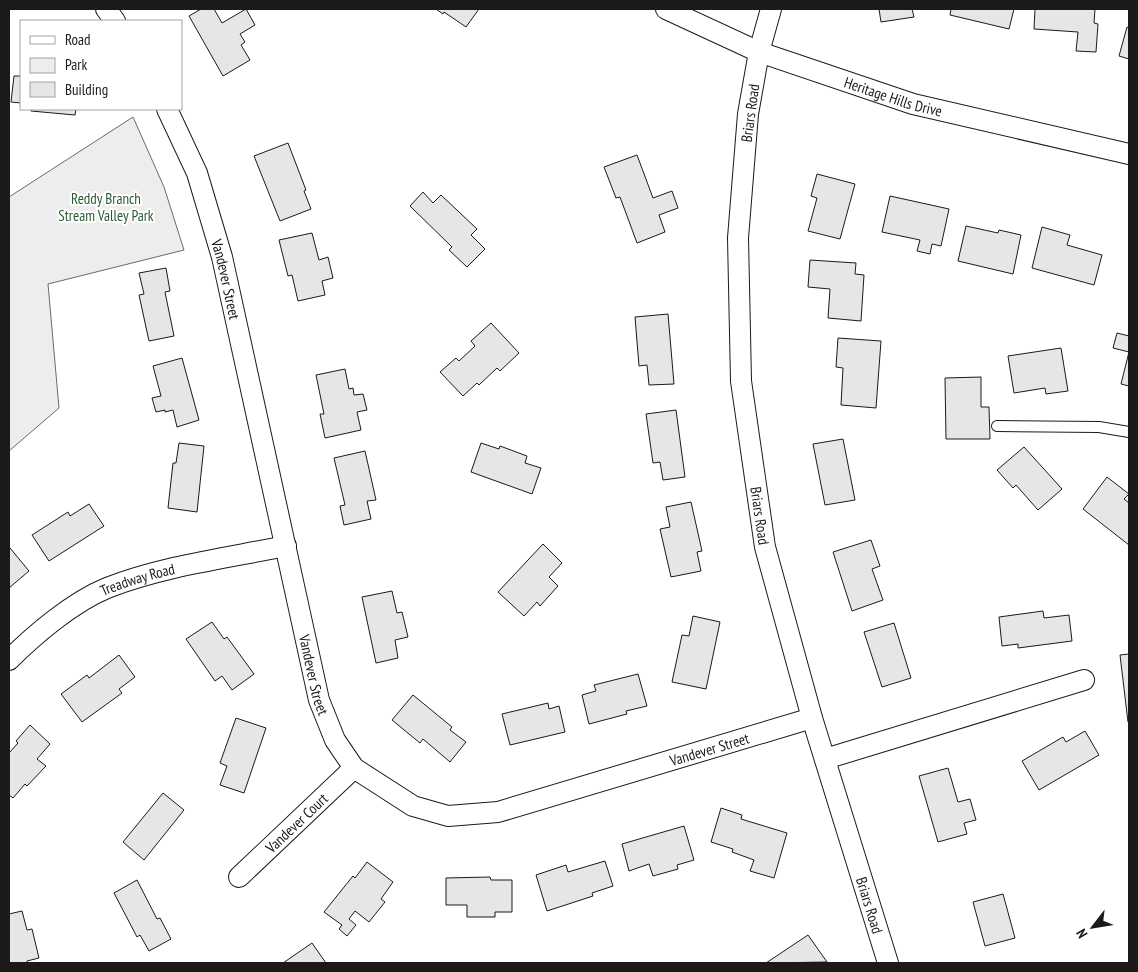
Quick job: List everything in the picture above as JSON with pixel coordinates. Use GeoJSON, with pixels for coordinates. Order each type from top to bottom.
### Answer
{"type":"FeatureCollection","features":[{"type":"Feature","properties":{"kind":"street"},"geometry":{"type":"LineString","coordinates":[[106,9],[113,20]]}},
{"type":"Feature","properties":{"kind":"street","name":"Heritage Hills Drive"},"geometry":{"type":"LineString","coordinates":[[666,9],[759,52],[913,104],[1129,154]]}},
{"type":"Feature","properties":{"kind":"street","name":"Briars Road"},"geometry":{"type":"LineString","coordinates":[[771,9],[759,52],[748,114],[738,238],[741,381],[765,547],[812,718],[888,963]]}},
{"type":"Feature","properties":{"kind":"street","name":"Vandever Street"},"geometry":{"type":"LineString","coordinates":[[167,110],[196,173],[222,257],[319,700],[335,740],[354,768],[413,806],[448,816],[498,812],[812,718]]}},
{"type":"Feature","properties":{"kind":"street","name":"Treadway Road"},"geometry":{"type":"LineString","coordinates":[[9,660],[71,608],[106,589],[148,574],[286,546]]}},
{"type":"Feature","properties":{"kind":"street"},"geometry":{"type":"LineString","coordinates":[[825,759],[1084,680]]}},
{"type":"Feature","properties":{"kind":"street","name":"Vandever Court"},"geometry":{"type":"LineString","coordinates":[[239,877],[354,768]]}},
{"type":"Feature","properties":{"kind":"lane"},"geometry":{"type":"LineString","coordinates":[[997,426],[1099,427],[1129,432]]}},
{"type":"Feature","properties":{"kind":"green space","name":"Reddy Branch Stream Valley Park"},"geometry":{"type":"Polygon","coordinates":[[[133,117],[164,187],[184,250],[48,284],[59,408],[9,451],[9,197],[133,117]]]}},
{"type":"Feature","properties":{"kind":"building"},"geometry":{"type":"Polygon","coordinates":[[[201,9],[214,9],[222,23],[246,9],[255,25],[240,34],[245,42],[241,45],[250,60],[223,76],[189,16],[201,9]]]}},
{"type":"Feature","properties":{"kind":"building"},"geometry":{"type":"Polygon","coordinates":[[[436,9],[479,9],[466,27],[444,12],[443,14],[436,9]]]}},
{"type":"Feature","properties":{"kind":"building"},"geometry":{"type":"Polygon","coordinates":[[[879,9],[912,9],[914,17],[881,22],[879,9]]]}},
{"type":"Feature","properties":{"kind":"building"},"geometry":{"type":"Polygon","coordinates":[[[951,9],[1014,9],[1009,29],[950,15],[951,9]]]}},
{"type":"Feature","properties":{"kind":"building"},"geometry":{"type":"Polygon","coordinates":[[[1035,9],[1095,9],[1094,23],[1098,24],[1096,52],[1076,51],[1078,32],[1034,29],[1035,9]]]}},
{"type":"Feature","properties":{"kind":"building"},"geometry":{"type":"Polygon","coordinates":[[[1127,27],[1129,28],[1129,59],[1119,56],[1127,27]]]}},
{"type":"Feature","properties":{"kind":"building"},"geometry":{"type":"Polygon","coordinates":[[[14,76],[20,76],[20,103],[11,102],[14,76]]]}},
{"type":"Feature","properties":{"kind":"building"},"geometry":{"type":"Polygon","coordinates":[[[31,110],[76,110],[75,115],[31,110]]]}},
{"type":"Feature","properties":{"kind":"building"},"geometry":{"type":"Polygon","coordinates":[[[288,143],[306,190],[304,191],[311,209],[280,221],[254,156],[288,143]]]}},
{"type":"Feature","properties":{"kind":"building"},"geometry":{"type":"Polygon","coordinates":[[[637,155],[653,198],[672,191],[678,208],[659,215],[665,232],[637,243],[620,197],[616,198],[604,167],[637,155]]]}},
{"type":"Feature","properties":{"kind":"building"},"geometry":{"type":"Polygon","coordinates":[[[817,174],[855,184],[840,239],[808,231],[817,198],[811,196],[817,174]]]}},
{"type":"Feature","properties":{"kind":"building"},"geometry":{"type":"Polygon","coordinates":[[[423,192],[433,203],[441,195],[477,229],[471,235],[485,249],[467,267],[449,250],[452,247],[410,206],[423,192]]]}},
{"type":"Feature","properties":{"kind":"building"},"geometry":{"type":"Polygon","coordinates":[[[890,196],[949,209],[941,246],[932,244],[930,254],[917,251],[920,240],[882,232],[890,196]]]}},
{"type":"Feature","properties":{"kind":"building"},"geometry":{"type":"Polygon","coordinates":[[[966,226],[998,233],[999,230],[1021,235],[1013,274],[958,261],[966,226]]]}},
{"type":"Feature","properties":{"kind":"building"},"geometry":{"type":"Polygon","coordinates":[[[1042,227],[1070,235],[1067,245],[1102,255],[1094,285],[1032,268],[1042,227]]]}},
{"type":"Feature","properties":{"kind":"building"},"geometry":{"type":"Polygon","coordinates":[[[312,233],[319,260],[328,257],[333,278],[322,281],[325,295],[298,301],[292,275],[288,276],[279,240],[312,233]]]}},
{"type":"Feature","properties":{"kind":"building"},"geometry":{"type":"Polygon","coordinates":[[[810,260],[856,263],[855,274],[864,275],[861,321],[828,318],[830,289],[808,287],[810,260]]]}},
{"type":"Feature","properties":{"kind":"building"},"geometry":{"type":"Polygon","coordinates":[[[166,268],[170,291],[165,292],[174,336],[149,341],[139,295],[144,294],[139,273],[166,268]]]}},
{"type":"Feature","properties":{"kind":"building"},"geometry":{"type":"Polygon","coordinates":[[[668,314],[674,384],[649,385],[647,365],[639,366],[635,317],[668,314]]]}},
{"type":"Feature","properties":{"kind":"building"},"geometry":{"type":"Polygon","coordinates":[[[491,323],[519,353],[500,371],[497,368],[479,385],[477,383],[463,396],[440,372],[456,358],[459,361],[475,346],[471,341],[491,323]]]}},
{"type":"Feature","properties":{"kind":"building"},"geometry":{"type":"Polygon","coordinates":[[[1117,333],[1129,336],[1129,352],[1113,348],[1117,333]]]}},
{"type":"Feature","properties":{"kind":"building"},"geometry":{"type":"Polygon","coordinates":[[[838,338],[881,341],[876,408],[841,405],[843,368],[836,367],[838,338]]]}},
{"type":"Feature","properties":{"kind":"building"},"geometry":{"type":"Polygon","coordinates":[[[1061,348],[1068,391],[1046,394],[1045,388],[1014,393],[1008,356],[1061,348]]]}},
{"type":"Feature","properties":{"kind":"building"},"geometry":{"type":"Polygon","coordinates":[[[1129,352],[1129,386],[1121,384],[1129,352]]]}},
{"type":"Feature","properties":{"kind":"building"},"geometry":{"type":"Polygon","coordinates":[[[182,358],[199,420],[177,427],[173,410],[156,412],[152,398],[161,396],[153,366],[182,358]]]}},
{"type":"Feature","properties":{"kind":"building"},"geometry":{"type":"Polygon","coordinates":[[[345,369],[349,389],[353,388],[354,395],[363,394],[367,410],[357,412],[361,430],[325,438],[320,414],[324,414],[316,375],[345,369]]]}},
{"type":"Feature","properties":{"kind":"building"},"geometry":{"type":"Polygon","coordinates":[[[981,377],[981,407],[989,407],[990,439],[946,439],[945,378],[981,377]]]}},
{"type":"Feature","properties":{"kind":"building"},"geometry":{"type":"Polygon","coordinates":[[[676,410],[685,477],[663,480],[660,462],[653,463],[646,414],[676,410]]]}},
{"type":"Feature","properties":{"kind":"building"},"geometry":{"type":"Polygon","coordinates":[[[843,439],[855,500],[825,505],[813,444],[843,439]]]}},
{"type":"Feature","properties":{"kind":"building"},"geometry":{"type":"Polygon","coordinates":[[[179,443],[204,446],[197,512],[168,508],[173,463],[176,463],[179,443]]]}},
{"type":"Feature","properties":{"kind":"building"},"geometry":{"type":"Polygon","coordinates":[[[481,443],[499,449],[500,446],[527,456],[525,463],[541,468],[532,494],[471,472],[481,443]]]}},
{"type":"Feature","properties":{"kind":"building"},"geometry":{"type":"Polygon","coordinates":[[[1024,447],[1062,489],[1038,510],[1016,485],[1013,488],[997,470],[1024,447]]]}},
{"type":"Feature","properties":{"kind":"building"},"geometry":{"type":"Polygon","coordinates":[[[365,451],[376,500],[367,501],[371,519],[344,525],[340,506],[345,505],[334,458],[365,451]]]}},
{"type":"Feature","properties":{"kind":"building"},"geometry":{"type":"Polygon","coordinates":[[[1107,477],[1129,494],[1124,499],[1129,503],[1129,545],[1083,509],[1107,477]]]}},
{"type":"Feature","properties":{"kind":"building"},"geometry":{"type":"Polygon","coordinates":[[[691,502],[702,551],[697,552],[701,571],[671,577],[660,529],[670,527],[666,507],[691,502]]]}},
{"type":"Feature","properties":{"kind":"building"},"geometry":{"type":"Polygon","coordinates":[[[89,504],[104,526],[49,561],[32,535],[68,512],[70,516],[89,504]]]}},
{"type":"Feature","properties":{"kind":"building"},"geometry":{"type":"Polygon","coordinates":[[[871,540],[880,566],[872,569],[883,600],[852,611],[833,552],[871,540]]]}},
{"type":"Feature","properties":{"kind":"building"},"geometry":{"type":"Polygon","coordinates":[[[543,544],[562,563],[549,577],[558,586],[540,606],[537,602],[524,616],[498,592],[543,544]]]}},
{"type":"Feature","properties":{"kind":"building"},"geometry":{"type":"Polygon","coordinates":[[[9,549],[29,571],[9,588],[9,549]]]}},
{"type":"Feature","properties":{"kind":"building"},"geometry":{"type":"Polygon","coordinates":[[[392,591],[397,613],[402,612],[408,637],[395,640],[398,658],[376,663],[362,597],[392,591]]]}},
{"type":"Feature","properties":{"kind":"building"},"geometry":{"type":"Polygon","coordinates":[[[1043,611],[1044,618],[1069,615],[1072,641],[1018,648],[1018,644],[1002,646],[999,617],[1043,611]]]}},
{"type":"Feature","properties":{"kind":"building"},"geometry":{"type":"Polygon","coordinates":[[[693,616],[720,622],[706,689],[672,682],[682,635],[689,636],[693,616]]]}},
{"type":"Feature","properties":{"kind":"building"},"geometry":{"type":"Polygon","coordinates":[[[212,622],[224,639],[227,637],[254,674],[232,690],[222,676],[215,681],[186,639],[212,622]]]}},
{"type":"Feature","properties":{"kind":"building"},"geometry":{"type":"Polygon","coordinates":[[[894,623],[911,678],[882,687],[864,632],[894,623]]]}},
{"type":"Feature","properties":{"kind":"building"},"geometry":{"type":"Polygon","coordinates":[[[1129,654],[1129,722],[1128,722],[1120,655],[1129,654]]]}},
{"type":"Feature","properties":{"kind":"building"},"geometry":{"type":"Polygon","coordinates":[[[119,655],[135,677],[119,689],[122,693],[82,722],[61,694],[87,675],[89,678],[119,655]]]}},
{"type":"Feature","properties":{"kind":"building"},"geometry":{"type":"Polygon","coordinates":[[[638,674],[647,706],[626,711],[627,714],[589,724],[582,695],[596,691],[594,685],[638,674]]]}},
{"type":"Feature","properties":{"kind":"building"},"geometry":{"type":"Polygon","coordinates":[[[413,695],[452,727],[450,730],[466,742],[450,762],[423,739],[420,743],[392,720],[413,695]]]}},
{"type":"Feature","properties":{"kind":"building"},"geometry":{"type":"Polygon","coordinates":[[[548,703],[549,709],[559,706],[565,732],[510,745],[502,714],[548,703]]]}},
{"type":"Feature","properties":{"kind":"building"},"geometry":{"type":"Polygon","coordinates":[[[236,718],[266,728],[244,793],[220,785],[227,766],[220,763],[236,718]]]}},
{"type":"Feature","properties":{"kind":"building"},"geometry":{"type":"Polygon","coordinates":[[[30,725],[50,744],[37,759],[46,766],[27,786],[25,784],[13,798],[9,795],[9,753],[18,743],[16,741],[30,725]]]}},
{"type":"Feature","properties":{"kind":"building"},"geometry":{"type":"Polygon","coordinates":[[[1085,731],[1099,755],[1039,790],[1022,761],[1063,737],[1066,742],[1085,731]]]}},
{"type":"Feature","properties":{"kind":"building"},"geometry":{"type":"Polygon","coordinates":[[[948,768],[958,802],[970,799],[976,820],[964,823],[967,834],[938,842],[919,776],[948,768]]]}},
{"type":"Feature","properties":{"kind":"building"},"geometry":{"type":"Polygon","coordinates":[[[163,793],[184,810],[144,860],[123,842],[163,793]]]}},
{"type":"Feature","properties":{"kind":"building"},"geometry":{"type":"Polygon","coordinates":[[[721,808],[742,815],[741,819],[787,833],[774,878],[750,871],[754,860],[732,852],[733,849],[711,842],[721,808]]]}},
{"type":"Feature","properties":{"kind":"building"},"geometry":{"type":"Polygon","coordinates":[[[684,826],[694,860],[677,865],[678,869],[653,876],[649,864],[629,871],[622,844],[684,826]]]}},
{"type":"Feature","properties":{"kind":"building"},"geometry":{"type":"Polygon","coordinates":[[[605,861],[613,886],[592,893],[593,896],[547,911],[536,875],[566,865],[568,872],[605,861]]]}},
{"type":"Feature","properties":{"kind":"building"},"geometry":{"type":"Polygon","coordinates":[[[367,862],[393,882],[381,899],[385,902],[369,922],[355,911],[349,919],[356,925],[347,936],[339,929],[342,925],[324,912],[367,862]]]}},
{"type":"Feature","properties":{"kind":"building"},"geometry":{"type":"Polygon","coordinates":[[[490,877],[491,880],[512,880],[512,912],[495,912],[495,917],[467,917],[467,905],[446,905],[446,878],[490,877]]]}},
{"type":"Feature","properties":{"kind":"building"},"geometry":{"type":"Polygon","coordinates":[[[137,880],[157,919],[160,918],[171,939],[149,951],[140,935],[137,937],[114,893],[137,880]]]}},
{"type":"Feature","properties":{"kind":"building"},"geometry":{"type":"Polygon","coordinates":[[[1003,894],[1015,938],[985,946],[973,902],[1003,894]]]}},
{"type":"Feature","properties":{"kind":"building"},"geometry":{"type":"Polygon","coordinates":[[[22,911],[27,930],[32,929],[39,958],[27,961],[27,963],[9,963],[9,914],[22,911]]]}},
{"type":"Feature","properties":{"kind":"building"},"geometry":{"type":"Polygon","coordinates":[[[808,935],[827,962],[766,963],[808,935]]]}},
{"type":"Feature","properties":{"kind":"building"},"geometry":{"type":"Polygon","coordinates":[[[312,943],[326,963],[283,963],[312,943]]]}}]}
